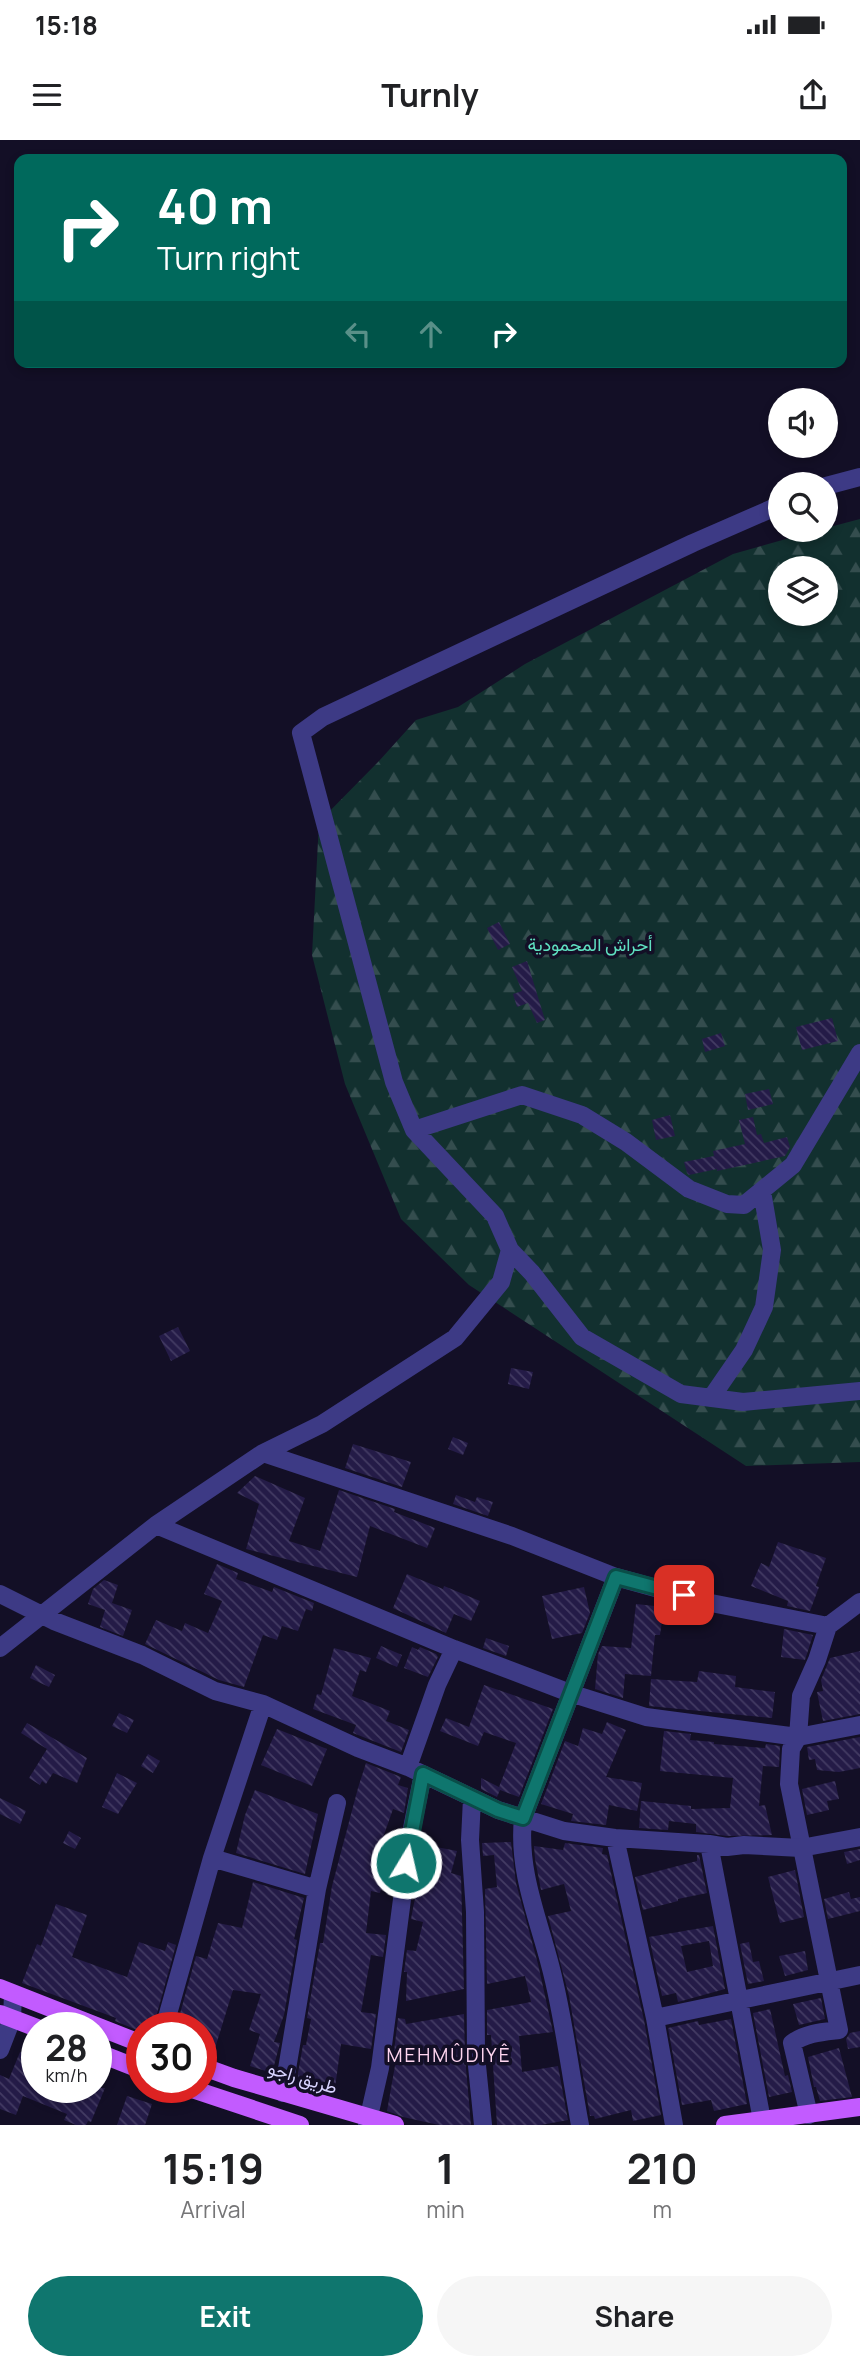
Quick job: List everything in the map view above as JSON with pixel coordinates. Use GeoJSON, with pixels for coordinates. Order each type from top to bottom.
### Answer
{"type":"FeatureCollection","features":[{"type":"Feature","properties":{"kind":"main road"},"geometry":{"type":"LineString","coordinates":[[7,1991],[126,2038]]}},
{"type":"Feature","properties":{"kind":"main road","name":"طريق راجو"},"geometry":{"type":"LineString","coordinates":[[217,2071],[368,2122],[395,2125]]}},
{"type":"Feature","properties":{"kind":"main road"},"geometry":{"type":"LineString","coordinates":[[217,2097],[300,2125]]}},
{"type":"Feature","properties":{"kind":"main road"},"geometry":{"type":"LineString","coordinates":[[732,2124],[860,2107]]}},
{"type":"Feature","properties":{"kind":"street"},"geometry":{"type":"LineString","coordinates":[[838,483],[860,477]]}},
{"type":"Feature","properties":{"kind":"street"},"geometry":{"type":"LineString","coordinates":[[768,510],[335,711],[301,733],[394,1082],[414,1130],[495,1216],[510,1250],[532,1273],[582,1337],[681,1394],[743,1402],[860,1391]]}},
{"type":"Feature","properties":{"kind":"street"},"geometry":{"type":"LineString","coordinates":[[414,1130],[522,1095],[582,1115],[626,1142],[689,1189],[727,1205],[744,1205],[793,1165],[860,1053]]}},
{"type":"Feature","properties":{"kind":"street"},"geometry":{"type":"LineString","coordinates":[[711,1398],[744,1350],[764,1307],[772,1250],[762,1191]]}},
{"type":"Feature","properties":{"kind":"street"},"geometry":{"type":"LineString","coordinates":[[0,1648],[156,1525],[263,1453],[322,1424],[455,1338],[501,1282],[510,1250]]}},
{"type":"Feature","properties":{"kind":"street"},"geometry":{"type":"LineString","coordinates":[[263,1453],[512,1536],[616,1577],[706,1602],[828,1626]]}},
{"type":"Feature","properties":{"kind":"street"},"geometry":{"type":"LineString","coordinates":[[156,1525],[454,1649],[570,1693],[646,1717],[798,1737],[860,1725]]}},
{"type":"Feature","properties":{"kind":"street"},"geometry":{"type":"LineString","coordinates":[[580,2125],[554,1981],[527,1881],[520,1844],[523,1818],[616,1577]]}},
{"type":"Feature","properties":{"kind":"street"},"geometry":{"type":"LineString","coordinates":[[0,1594],[215,1690],[263,1704],[358,1748],[416,1770],[498,1810],[564,1830],[615,1838],[727,1847],[744,1845],[801,1848],[860,1837]]}},
{"type":"Feature","properties":{"kind":"street"},"geometry":{"type":"LineString","coordinates":[[809,2115],[792,2043],[800,2037],[816,2032],[839,2030],[789,1784],[791,1749],[798,1737],[801,1696],[817,1661],[828,1626],[860,1602]]}},
{"type":"Feature","properties":{"kind":"street"},"geometry":{"type":"LineString","coordinates":[[368,2122],[383,2045],[410,1838],[416,1770],[437,1685],[454,1649]]}},
{"type":"Feature","properties":{"kind":"street"},"geometry":{"type":"LineString","coordinates":[[169,2012],[212,1858],[263,1704]]}},
{"type":"Feature","properties":{"kind":"street"},"geometry":{"type":"LineString","coordinates":[[472,1798],[470,1840],[476,1924],[476,2056],[483,2125]]}},
{"type":"Feature","properties":{"kind":"street"},"geometry":{"type":"LineString","coordinates":[[283,2093],[317,1889],[337,1803]]}},
{"type":"Feature","properties":{"kind":"street"},"geometry":{"type":"LineString","coordinates":[[615,1838],[655,2018],[674,2125]]}},
{"type":"Feature","properties":{"kind":"street"},"geometry":{"type":"LineString","coordinates":[[709,1844],[762,2120]]}},
{"type":"Feature","properties":{"kind":"street"},"geometry":{"type":"LineString","coordinates":[[212,1858],[317,1889]]}},
{"type":"Feature","properties":{"kind":"street"},"geometry":{"type":"LineString","coordinates":[[655,2018],[860,1975]]}},
{"type":"Feature","properties":{"kind":"street"},"geometry":{"type":"LineString","coordinates":[[0,2050],[7,1991]]}},
{"type":"Feature","properties":{"kind":"green space","name":"أحراش المحمودية"},"geometry":{"type":"Polygon","coordinates":[[[860,519],[860,1462],[746,1466],[469,1285],[401,1219],[345,1084],[312,955],[319,822],[416,720],[458,707],[525,664],[733,554],[776,542],[838,542],[838,525],[860,519]]]}},
{"type":"Feature","properties":{"kind":"building"},"geometry":{"type":"Polygon","coordinates":[[[499,922],[510,944],[498,950],[487,928],[499,922]]]}},
{"type":"Feature","properties":{"kind":"building"},"geometry":{"type":"Polygon","coordinates":[[[527,961],[545,1020],[537,1023],[528,1003],[517,1007],[513,994],[522,991],[512,967],[527,961]]]}},
{"type":"Feature","properties":{"kind":"building"},"geometry":{"type":"Polygon","coordinates":[[[832,1018],[838,1041],[802,1050],[796,1027],[832,1018]]]}},
{"type":"Feature","properties":{"kind":"building"},"geometry":{"type":"Polygon","coordinates":[[[721,1033],[725,1046],[705,1052],[702,1039],[721,1033]]]}},
{"type":"Feature","properties":{"kind":"building"},"geometry":{"type":"Polygon","coordinates":[[[769,1089],[773,1104],[748,1110],[745,1094],[769,1089]]]}},
{"type":"Feature","properties":{"kind":"building"},"geometry":{"type":"Polygon","coordinates":[[[670,1115],[675,1136],[656,1140],[652,1120],[670,1115]]]}},
{"type":"Feature","properties":{"kind":"building"},"geometry":{"type":"Polygon","coordinates":[[[753,1117],[757,1135],[761,1134],[764,1143],[787,1137],[790,1147],[785,1156],[717,1171],[689,1175],[687,1173],[684,1162],[714,1156],[713,1151],[745,1144],[739,1120],[753,1117]]]}},
{"type":"Feature","properties":{"kind":"building"},"geometry":{"type":"Polygon","coordinates":[[[178,1327],[190,1351],[171,1361],[159,1336],[178,1327]]]}},
{"type":"Feature","properties":{"kind":"building"},"geometry":{"type":"Polygon","coordinates":[[[511,1368],[533,1372],[529,1389],[508,1384],[511,1368]]]}},
{"type":"Feature","properties":{"kind":"building"},"geometry":{"type":"Polygon","coordinates":[[[453,1437],[468,1443],[463,1455],[448,1449],[453,1437]]]}},
{"type":"Feature","properties":{"kind":"building"},"geometry":{"type":"Polygon","coordinates":[[[353,1444],[411,1462],[402,1487],[345,1468],[353,1444]]]}},
{"type":"Feature","properties":{"kind":"building"},"geometry":{"type":"Polygon","coordinates":[[[255,1476],[305,1498],[289,1541],[320,1551],[339,1490],[395,1509],[394,1512],[435,1528],[427,1548],[370,1526],[357,1577],[246,1549],[259,1504],[237,1493],[255,1476]]]}},
{"type":"Feature","properties":{"kind":"building"},"geometry":{"type":"Polygon","coordinates":[[[456,1495],[475,1502],[477,1497],[493,1502],[488,1516],[453,1504],[456,1495]]]}},
{"type":"Feature","properties":{"kind":"building"},"geometry":{"type":"Polygon","coordinates":[[[778,1542],[826,1558],[810,1611],[787,1606],[788,1601],[751,1586],[761,1563],[769,1567],[778,1542]]]}},
{"type":"Feature","properties":{"kind":"building"},"geometry":{"type":"Polygon","coordinates":[[[217,1564],[238,1573],[236,1579],[272,1592],[274,1587],[314,1603],[312,1611],[306,1609],[298,1631],[282,1626],[277,1640],[263,1635],[244,1687],[219,1680],[145,1644],[156,1620],[182,1631],[185,1623],[208,1633],[222,1601],[204,1594],[217,1564]]]}},
{"type":"Feature","properties":{"kind":"building"},"geometry":{"type":"Polygon","coordinates":[[[407,1574],[480,1601],[471,1621],[454,1614],[446,1633],[393,1608],[407,1574]]]}},
{"type":"Feature","properties":{"kind":"building"},"geometry":{"type":"Polygon","coordinates":[[[104,1580],[118,1585],[112,1603],[132,1610],[123,1636],[100,1627],[105,1610],[88,1604],[93,1589],[104,1580]]]}},
{"type":"Feature","properties":{"kind":"building"},"geometry":{"type":"Polygon","coordinates":[[[584,1587],[590,1613],[582,1633],[552,1639],[542,1596],[584,1587]]]}},
{"type":"Feature","properties":{"kind":"building"},"geometry":{"type":"Polygon","coordinates":[[[636,1604],[664,1607],[660,1635],[655,1635],[651,1676],[625,1674],[623,1698],[595,1689],[598,1654],[602,1646],[631,1648],[636,1604]]]}},
{"type":"Feature","properties":{"kind":"building"},"geometry":{"type":"Polygon","coordinates":[[[784,1629],[813,1635],[805,1660],[781,1657],[784,1629]]]}},
{"type":"Feature","properties":{"kind":"building"},"geometry":{"type":"Polygon","coordinates":[[[486,1638],[509,1646],[506,1656],[483,1648],[486,1638]]]}},
{"type":"Feature","properties":{"kind":"building"},"geometry":{"type":"Polygon","coordinates":[[[381,1646],[402,1655],[397,1667],[376,1658],[381,1646]]]}},
{"type":"Feature","properties":{"kind":"building"},"geometry":{"type":"Polygon","coordinates":[[[412,1647],[418,1650],[420,1647],[438,1657],[428,1677],[404,1668],[412,1647]]]}},
{"type":"Feature","properties":{"kind":"building"},"geometry":{"type":"Polygon","coordinates":[[[334,1648],[371,1658],[366,1672],[360,1670],[352,1696],[390,1711],[386,1721],[409,1730],[401,1752],[353,1733],[356,1725],[313,1709],[317,1694],[321,1695],[334,1648]]]}},
{"type":"Feature","properties":{"kind":"building"},"geometry":{"type":"Polygon","coordinates":[[[860,1651],[860,1714],[823,1721],[817,1692],[823,1691],[821,1680],[830,1658],[860,1651]]]}},
{"type":"Feature","properties":{"kind":"building"},"geometry":{"type":"Polygon","coordinates":[[[36,1665],[55,1675],[49,1687],[30,1678],[36,1665]]]}},
{"type":"Feature","properties":{"kind":"building"},"geometry":{"type":"Polygon","coordinates":[[[699,1671],[736,1676],[735,1687],[775,1692],[772,1718],[649,1706],[651,1679],[697,1682],[699,1671]]]}},
{"type":"Feature","properties":{"kind":"building"},"geometry":{"type":"Polygon","coordinates":[[[484,1685],[553,1709],[519,1797],[500,1790],[497,1797],[481,1789],[481,1778],[499,1787],[516,1743],[484,1732],[478,1746],[440,1731],[446,1718],[469,1727],[484,1685]]]}},
{"type":"Feature","properties":{"kind":"building"},"geometry":{"type":"Polygon","coordinates":[[[119,1713],[134,1720],[127,1733],[112,1726],[119,1713]]]}},
{"type":"Feature","properties":{"kind":"building"},"geometry":{"type":"Polygon","coordinates":[[[607,1722],[626,1730],[606,1777],[642,1783],[637,1811],[609,1805],[606,1825],[571,1821],[573,1814],[541,1804],[565,1741],[578,1746],[583,1728],[602,1734],[607,1722]]]}},
{"type":"Feature","properties":{"kind":"building"},"geometry":{"type":"Polygon","coordinates":[[[27,1723],[87,1758],[77,1783],[53,1773],[46,1784],[42,1781],[40,1785],[29,1778],[47,1749],[21,1733],[27,1723]]]}},
{"type":"Feature","properties":{"kind":"building"},"geometry":{"type":"Polygon","coordinates":[[[277,1729],[327,1749],[312,1786],[261,1765],[277,1729]]]}},
{"type":"Feature","properties":{"kind":"building"},"geometry":{"type":"Polygon","coordinates":[[[664,1731],[691,1734],[690,1740],[714,1744],[765,1748],[766,1744],[780,1746],[779,1767],[763,1766],[759,1806],[765,1805],[772,1835],[727,1836],[696,1832],[696,1824],[669,1821],[668,1830],[639,1828],[641,1801],[691,1806],[691,1809],[730,1808],[733,1778],[660,1771],[664,1731]]]}},
{"type":"Feature","properties":{"kind":"building"},"geometry":{"type":"Polygon","coordinates":[[[860,1737],[860,1768],[839,1772],[817,1770],[815,1759],[809,1760],[807,1747],[860,1737]]]}},
{"type":"Feature","properties":{"kind":"building"},"geometry":{"type":"Polygon","coordinates":[[[148,1754],[160,1761],[153,1773],[141,1766],[148,1754]]]}},
{"type":"Feature","properties":{"kind":"building"},"geometry":{"type":"Polygon","coordinates":[[[366,1763],[401,1777],[398,1785],[408,1788],[404,1813],[393,1809],[378,1852],[396,1856],[394,1872],[386,1869],[380,1893],[371,1891],[366,1933],[386,1935],[383,1957],[371,1955],[361,2012],[376,2014],[371,2049],[341,2044],[334,2095],[296,2084],[311,2019],[307,2018],[332,1886],[366,1763]]]}},
{"type":"Feature","properties":{"kind":"building"},"geometry":{"type":"Polygon","coordinates":[[[117,1773],[137,1783],[118,1814],[102,1807],[117,1773]]]}},
{"type":"Feature","properties":{"kind":"building"},"geometry":{"type":"Polygon","coordinates":[[[835,1781],[839,1799],[827,1801],[829,1810],[807,1815],[802,1789],[835,1781]]]}},
{"type":"Feature","properties":{"kind":"building"},"geometry":{"type":"Polygon","coordinates":[[[255,1790],[318,1814],[305,1874],[236,1853],[245,1815],[255,1790]]]}},
{"type":"Feature","properties":{"kind":"building"},"geometry":{"type":"Polygon","coordinates":[[[0,1798],[26,1811],[20,1824],[0,1814],[0,1798]]]}},
{"type":"Feature","properties":{"kind":"building"},"geometry":{"type":"Polygon","coordinates":[[[69,1831],[81,1838],[75,1849],[63,1843],[69,1831]]]}},
{"type":"Feature","properties":{"kind":"building"},"geometry":{"type":"Polygon","coordinates":[[[511,1842],[516,1883],[553,2032],[519,2036],[522,2072],[558,2066],[568,2120],[541,2125],[497,2125],[491,2035],[487,2035],[487,2010],[531,2002],[525,1976],[487,1984],[485,1889],[497,1887],[494,1855],[483,1856],[482,1843],[511,1842]]]}},
{"type":"Feature","properties":{"kind":"building"},"geometry":{"type":"Polygon","coordinates":[[[565,1843],[603,1848],[602,1854],[607,1855],[644,2020],[661,2115],[633,2121],[631,2110],[595,2119],[590,2116],[569,1996],[548,1916],[571,1911],[564,1884],[541,1890],[535,1859],[534,1846],[563,1850],[565,1843]]]}},
{"type":"Feature","properties":{"kind":"building"},"geometry":{"type":"Polygon","coordinates":[[[421,1844],[457,1851],[451,1873],[461,1876],[464,1989],[406,2001],[407,1972],[404,1972],[407,1950],[416,1951],[423,1922],[411,1919],[419,1877],[416,1877],[421,1844]]]}},
{"type":"Feature","properties":{"kind":"building"},"geometry":{"type":"Polygon","coordinates":[[[860,1849],[860,1860],[847,1864],[844,1852],[860,1849]]]}},
{"type":"Feature","properties":{"kind":"building"},"geometry":{"type":"Polygon","coordinates":[[[697,1855],[707,1893],[643,1910],[635,1877],[697,1861],[697,1855]]]}},
{"type":"Feature","properties":{"kind":"building"},"geometry":{"type":"Polygon","coordinates":[[[795,1870],[804,1917],[780,1923],[768,1877],[795,1870]]]}},
{"type":"Feature","properties":{"kind":"building"},"geometry":{"type":"Polygon","coordinates":[[[253,1882],[304,1898],[294,1939],[297,1940],[284,2015],[274,2042],[280,2043],[272,2073],[250,2066],[260,2034],[249,2030],[261,1994],[233,1990],[217,2042],[217,2012],[180,2012],[196,1956],[207,1959],[218,1923],[242,1928],[253,1882]]]}},
{"type":"Feature","properties":{"kind":"building"},"geometry":{"type":"Polygon","coordinates":[[[849,1892],[851,1899],[860,1897],[860,1911],[828,1919],[824,1899],[849,1892]]]}},
{"type":"Feature","properties":{"kind":"building"},"geometry":{"type":"Polygon","coordinates":[[[56,1904],[87,1915],[72,1957],[127,1977],[139,1942],[165,1951],[168,1942],[176,1945],[157,2012],[126,2012],[126,2025],[115,2021],[112,2012],[100,2012],[22,1983],[37,1944],[41,1946],[56,1904]]]}},
{"type":"Feature","properties":{"kind":"building"},"geometry":{"type":"Polygon","coordinates":[[[713,1926],[725,1989],[678,2002],[676,1993],[662,1996],[649,1937],[713,1926]],[[709,1941],[681,1946],[687,1972],[713,1966],[709,1941]]]}},
{"type":"Feature","properties":{"kind":"building"},"geometry":{"type":"Polygon","coordinates":[[[749,1942],[753,1962],[759,1961],[764,1981],[748,1984],[740,1944],[749,1942]]]}},
{"type":"Feature","properties":{"kind":"building"},"geometry":{"type":"Polygon","coordinates":[[[805,1951],[808,1970],[785,1976],[779,1956],[805,1951]]]}},
{"type":"Feature","properties":{"kind":"building"},"geometry":{"type":"Polygon","coordinates":[[[821,1998],[825,2019],[799,2025],[793,2004],[821,1998]]]}},
{"type":"Feature","properties":{"kind":"building"},"geometry":{"type":"Polygon","coordinates":[[[770,2009],[785,2076],[788,2075],[792,2092],[769,2097],[753,2013],[770,2009]]]}},
{"type":"Feature","properties":{"kind":"building"},"geometry":{"type":"Polygon","coordinates":[[[464,2014],[471,2125],[439,2125],[387,2111],[396,2060],[393,2060],[398,2018],[405,2019],[406,2024],[464,2014]]]}},
{"type":"Feature","properties":{"kind":"building"},"geometry":{"type":"Polygon","coordinates":[[[731,2019],[747,2104],[714,2111],[711,2100],[682,2105],[668,2028],[698,2021],[699,2025],[731,2019]]]}},
{"type":"Feature","properties":{"kind":"building"},"geometry":{"type":"Polygon","coordinates":[[[860,2031],[860,2047],[848,2049],[846,2039],[850,2033],[860,2031]]]}},
{"type":"Feature","properties":{"kind":"building"},"geometry":{"type":"Polygon","coordinates":[[[839,2048],[852,2097],[820,2101],[814,2087],[808,2057],[839,2048]]]}},
{"type":"Feature","properties":{"kind":"building"},"geometry":{"type":"Polygon","coordinates":[[[21,2052],[21,2101],[16,2115],[0,2109],[0,2075],[9,2079],[21,2052]]]}},
{"type":"Feature","properties":{"kind":"building"},"geometry":{"type":"Polygon","coordinates":[[[126,2099],[126,2103],[152,2104],[145,2125],[117,2125],[126,2099]]]}},
{"type":"Feature","properties":{"kind":"building"},"geometry":{"type":"Polygon","coordinates":[[[40,2103],[99,2103],[91,2122],[88,2121],[86,2125],[76,2125],[64,2120],[67,2114],[40,2103]]]}},
{"type":"Feature","properties":{"kind":"district","name":"MEHMÛDIYÊ"},"geometry":{"type":"Point","coordinates":[449,2055]}},
{"type":"Feature","properties":{"kind":"route"},"geometry":{"type":"LineString","coordinates":[[406,1863],[423,1774],[498,1810],[523,1818],[616,1577],[684,1595]]}}]}
